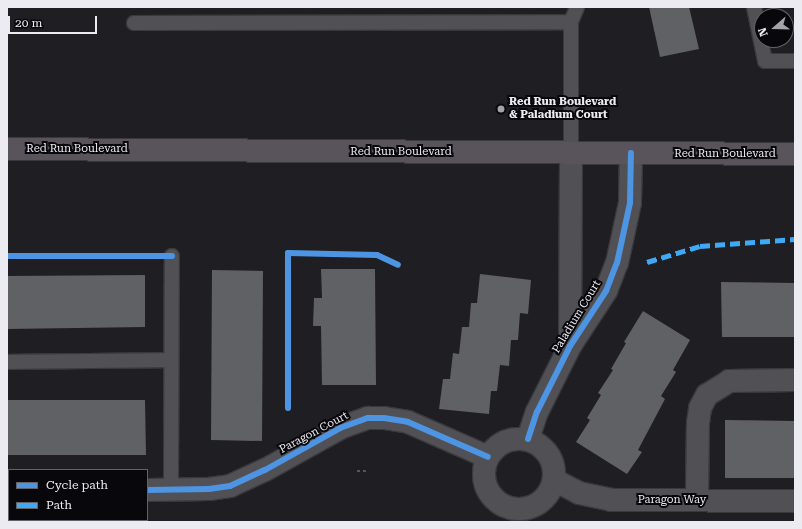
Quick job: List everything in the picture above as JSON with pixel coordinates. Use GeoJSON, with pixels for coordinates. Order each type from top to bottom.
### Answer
{"type":"FeatureCollection","features":[{"type":"Feature","properties":{"kind":"main road","name":"Red Run Boulevard"},"geometry":{"type":"LineString","coordinates":[[7,149],[795,154]]}},
{"type":"Feature","properties":{"kind":"street","name":"Paladium Court"},"geometry":{"type":"LineString","coordinates":[[570,346],[571,153]]}},
{"type":"Feature","properties":{"kind":"street","name":"Paladium Court"},"geometry":{"type":"LineString","coordinates":[[528,439],[537,412],[570,346],[606,291],[617,263],[630,203],[630,153]]}},
{"type":"Feature","properties":{"kind":"street"},"geometry":{"type":"LineString","coordinates":[[698,500],[698,422],[700,408],[707,395],[729,381],[795,380]]}},
{"type":"Feature","properties":{"kind":"street","name":"Paragon Court"},"geometry":{"type":"LineString","coordinates":[[148,490],[209,489],[230,486],[265,470],[340,428],[368,418],[384,418],[408,422],[488,457]]}},
{"type":"Feature","properties":{"kind":"street"},"geometry":{"type":"LineString","coordinates":[[528,439],[543,448],[549,455],[553,463],[554,480],[552,488],[541,502],[525,509],[516,516],[495,500],[488,491],[484,474],[488,457],[505,441],[528,439]]}},
{"type":"Feature","properties":{"kind":"street","name":"Paragon Way"},"geometry":{"type":"LineString","coordinates":[[554,480],[579,493],[611,500],[795,501]]}},
{"type":"Feature","properties":{"kind":"lane"},"geometry":{"type":"LineString","coordinates":[[571,153],[571,22],[576,7]]}},
{"type":"Feature","properties":{"kind":"lane"},"geometry":{"type":"LineString","coordinates":[[754,7],[765,61],[795,61]]}},
{"type":"Feature","properties":{"kind":"lane"},"geometry":{"type":"LineString","coordinates":[[134,23],[571,22]]}},
{"type":"Feature","properties":{"kind":"lane"},"geometry":{"type":"LineString","coordinates":[[171,490],[172,256]]}},
{"type":"Feature","properties":{"kind":"lane"},"geometry":{"type":"LineString","coordinates":[[7,362],[172,360]]}},
{"type":"Feature","properties":{"kind":"path"},"geometry":{"type":"LineString","coordinates":[[357,471],[368,472]]}},
{"type":"Feature","properties":{"kind":"building"},"geometry":{"type":"Polygon","coordinates":[[[649,7],[689,7],[699,49],[660,57],[649,7]]]}},
{"type":"Feature","properties":{"kind":"building"},"geometry":{"type":"Polygon","coordinates":[[[321,269],[375,269],[376,385],[322,385],[321,326],[313,326],[314,298],[322,298],[321,269]]]}},
{"type":"Feature","properties":{"kind":"building"},"geometry":{"type":"Polygon","coordinates":[[[212,270],[263,271],[262,441],[211,440],[212,270]]]}},
{"type":"Feature","properties":{"kind":"building"},"geometry":{"type":"Polygon","coordinates":[[[480,274],[531,280],[528,314],[520,313],[518,340],[511,340],[509,366],[500,365],[497,391],[491,391],[489,414],[439,409],[443,379],[450,379],[453,353],[459,354],[462,327],[469,327],[471,303],[477,303],[480,274]]]}},
{"type":"Feature","properties":{"kind":"building"},"geometry":{"type":"Polygon","coordinates":[[[145,275],[145,327],[7,329],[7,276],[145,275]]]}},
{"type":"Feature","properties":{"kind":"building"},"geometry":{"type":"Polygon","coordinates":[[[721,282],[795,283],[795,337],[722,337],[721,282]]]}},
{"type":"Feature","properties":{"kind":"building"},"geometry":{"type":"Polygon","coordinates":[[[643,311],[690,340],[673,370],[676,372],[661,396],[665,399],[638,450],[642,452],[627,474],[576,442],[590,420],[587,418],[601,395],[598,393],[613,370],[611,369],[626,343],[624,342],[643,311]]]}},
{"type":"Feature","properties":{"kind":"building"},"geometry":{"type":"Polygon","coordinates":[[[7,400],[145,400],[146,455],[7,455],[7,400]]]}},
{"type":"Feature","properties":{"kind":"building"},"geometry":{"type":"Polygon","coordinates":[[[725,420],[795,421],[795,478],[725,478],[725,420]]]}},
{"type":"Feature","properties":{"kind":"marked path"},"geometry":{"type":"LineString","coordinates":[[647,262],[700,246],[795,239]]}},
{"type":"Feature","properties":{"kind":"cycle path"},"geometry":{"type":"LineString","coordinates":[[528,439],[537,412],[570,346],[606,291],[617,263],[630,203],[631,153]]}},
{"type":"Feature","properties":{"kind":"cycle path"},"geometry":{"type":"LineString","coordinates":[[288,408],[288,253],[377,255],[398,265]]}},
{"type":"Feature","properties":{"kind":"cycle path"},"geometry":{"type":"LineString","coordinates":[[7,256],[172,256]]}},
{"type":"Feature","properties":{"kind":"cycle path"},"geometry":{"type":"LineString","coordinates":[[148,490],[209,489],[230,486],[265,470],[340,428],[368,418],[384,418],[408,422],[488,457]]}},
{"type":"Feature","properties":{"kind":"place","name":"Red Run Boulevard & Paladium Court"},"geometry":{"type":"Point","coordinates":[501,109]}}]}
